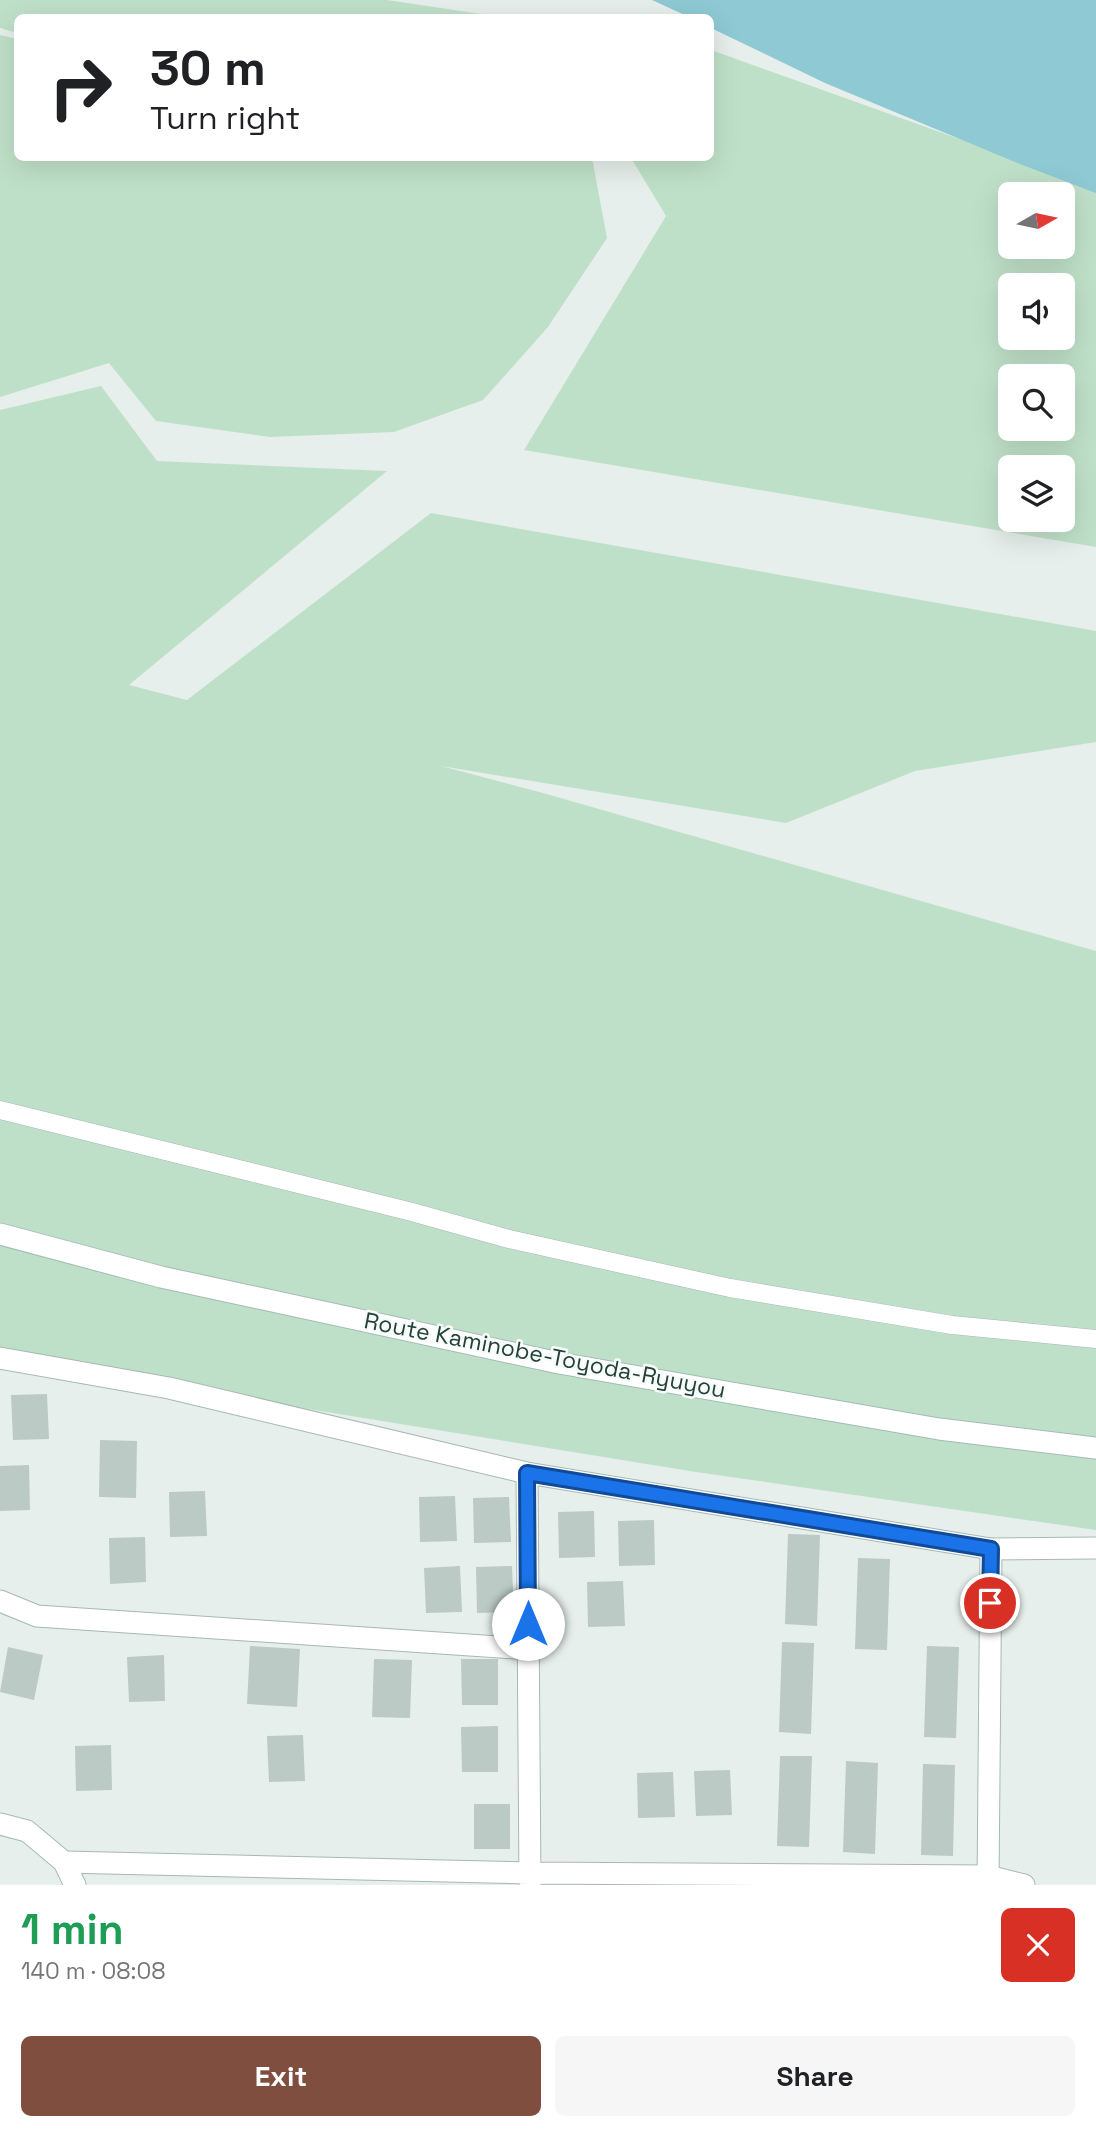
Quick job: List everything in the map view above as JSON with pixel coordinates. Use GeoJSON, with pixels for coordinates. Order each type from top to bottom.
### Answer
{"type":"FeatureCollection","features":[{"type":"Feature","properties":{"kind":"street","name":"Route Kaminobe-Toyoda-Ryuyou"},"geometry":{"type":"LineString","coordinates":[[0,1234],[161,1278],[559,1363],[939,1429],[1096,1447]]}},
{"type":"Feature","properties":{"kind":"street"},"geometry":{"type":"LineString","coordinates":[[0,1358],[169,1388],[527,1473],[991,1549],[1096,1548]]}},
{"type":"Feature","properties":{"kind":"street"},"geometry":{"type":"LineString","coordinates":[[527,1473],[531,1879]]}},
{"type":"Feature","properties":{"kind":"street"},"geometry":{"type":"LineString","coordinates":[[988,1880],[991,1549]]}},
{"type":"Feature","properties":{"kind":"street"},"geometry":{"type":"LineString","coordinates":[[0,1601],[37,1616],[529,1649]]}},
{"type":"Feature","properties":{"kind":"street"},"geometry":{"type":"LineString","coordinates":[[0,1824],[27,1831],[64,1861],[75,1885]]}},
{"type":"Feature","properties":{"kind":"street"},"geometry":{"type":"LineString","coordinates":[[64,1861],[531,1879],[988,1880],[1024,1885]]}},
{"type":"Feature","properties":{"kind":"lane"},"geometry":{"type":"LineString","coordinates":[[0,1110],[412,1212],[509,1239],[730,1288],[952,1325],[1096,1339]]}},
{"type":"Feature","properties":{"kind":"green space"},"geometry":{"type":"Polygon","coordinates":[[[0,0],[387,0],[481,14],[14,14],[14,32],[0,28],[0,0]]]}},
{"type":"Feature","properties":{"kind":"green space"},"geometry":{"type":"Polygon","coordinates":[[[0,35],[14,38],[14,161],[593,161],[607,238],[548,327],[483,400],[394,432],[270,437],[156,421],[109,363],[0,397],[0,35]]]}},
{"type":"Feature","properties":{"kind":"green space"},"geometry":{"type":"Polygon","coordinates":[[[714,51],[1096,188],[1096,547],[1008,532],[1075,532],[1075,455],[998,455],[998,530],[524,450],[666,216],[633,161],[714,161],[714,51]]]}},
{"type":"Feature","properties":{"kind":"green space"},"geometry":{"type":"Polygon","coordinates":[[[101,386],[157,461],[387,471],[129,685],[187,700],[431,513],[1096,631],[1096,742],[915,771],[786,823],[441,766],[1096,951],[1096,1530],[696,1472],[0,1359],[0,410],[101,386]]]}},
{"type":"Feature","properties":{"kind":"water"},"geometry":{"type":"Polygon","coordinates":[[[652,0],[1096,0],[1096,193],[1075,185],[1075,182],[1067,182],[1015,162],[825,83],[714,29],[714,14],[682,14],[652,0]]]}},
{"type":"Feature","properties":{"kind":"building"},"geometry":{"type":"Polygon","coordinates":[[[47,1394],[49,1439],[13,1440],[11,1395],[47,1394]]]}},
{"type":"Feature","properties":{"kind":"building"},"geometry":{"type":"Polygon","coordinates":[[[100,1440],[137,1441],[136,1498],[99,1497],[100,1440]]]}},
{"type":"Feature","properties":{"kind":"building"},"geometry":{"type":"Polygon","coordinates":[[[29,1465],[30,1510],[0,1511],[0,1466],[29,1465]]]}},
{"type":"Feature","properties":{"kind":"building"},"geometry":{"type":"Polygon","coordinates":[[[205,1491],[207,1536],[170,1537],[169,1492],[205,1491]]]}},
{"type":"Feature","properties":{"kind":"building"},"geometry":{"type":"Polygon","coordinates":[[[455,1496],[457,1541],[420,1542],[419,1497],[455,1496]]]}},
{"type":"Feature","properties":{"kind":"building"},"geometry":{"type":"Polygon","coordinates":[[[509,1497],[511,1542],[474,1543],[473,1498],[509,1497]]]}},
{"type":"Feature","properties":{"kind":"building"},"geometry":{"type":"Polygon","coordinates":[[[594,1511],[595,1557],[559,1558],[558,1512],[594,1511]]]}},
{"type":"Feature","properties":{"kind":"building"},"geometry":{"type":"Polygon","coordinates":[[[654,1520],[655,1565],[619,1566],[618,1521],[654,1520]]]}},
{"type":"Feature","properties":{"kind":"building"},"geometry":{"type":"Polygon","coordinates":[[[788,1534],[820,1535],[817,1626],[785,1624],[788,1534]]]}},
{"type":"Feature","properties":{"kind":"building"},"geometry":{"type":"Polygon","coordinates":[[[145,1537],[146,1582],[110,1584],[109,1538],[145,1537]]]}},
{"type":"Feature","properties":{"kind":"building"},"geometry":{"type":"Polygon","coordinates":[[[858,1558],[890,1559],[887,1650],[855,1649],[858,1558]]]}},
{"type":"Feature","properties":{"kind":"building"},"geometry":{"type":"Polygon","coordinates":[[[460,1566],[462,1612],[426,1613],[424,1568],[460,1566]]]}},
{"type":"Feature","properties":{"kind":"building"},"geometry":{"type":"Polygon","coordinates":[[[512,1566],[514,1612],[477,1613],[476,1567],[512,1566]]]}},
{"type":"Feature","properties":{"kind":"building"},"geometry":{"type":"Polygon","coordinates":[[[623,1581],[625,1626],[588,1627],[587,1582],[623,1581]]]}},
{"type":"Feature","properties":{"kind":"building"},"geometry":{"type":"Polygon","coordinates":[[[782,1642],[814,1643],[811,1734],[779,1732],[782,1642]]]}},
{"type":"Feature","properties":{"kind":"building"},"geometry":{"type":"Polygon","coordinates":[[[250,1646],[300,1649],[297,1707],[247,1704],[250,1646]]]}},
{"type":"Feature","properties":{"kind":"building"},"geometry":{"type":"Polygon","coordinates":[[[927,1646],[959,1647],[956,1738],[924,1737],[927,1646]]]}},
{"type":"Feature","properties":{"kind":"building"},"geometry":{"type":"Polygon","coordinates":[[[8,1647],[43,1655],[34,1700],[0,1692],[8,1647]]]}},
{"type":"Feature","properties":{"kind":"building"},"geometry":{"type":"Polygon","coordinates":[[[164,1655],[165,1701],[129,1702],[127,1657],[164,1655]]]}},
{"type":"Feature","properties":{"kind":"building"},"geometry":{"type":"Polygon","coordinates":[[[374,1659],[412,1660],[410,1718],[372,1717],[374,1659]]]}},
{"type":"Feature","properties":{"kind":"building"},"geometry":{"type":"Polygon","coordinates":[[[461,1659],[498,1659],[498,1705],[462,1705],[461,1659]]]}},
{"type":"Feature","properties":{"kind":"building"},"geometry":{"type":"Polygon","coordinates":[[[498,1726],[498,1772],[462,1772],[461,1727],[498,1726]]]}},
{"type":"Feature","properties":{"kind":"building"},"geometry":{"type":"Polygon","coordinates":[[[303,1735],[305,1781],[269,1782],[267,1736],[303,1735]]]}},
{"type":"Feature","properties":{"kind":"building"},"geometry":{"type":"Polygon","coordinates":[[[111,1745],[112,1790],[76,1791],[75,1746],[111,1745]]]}},
{"type":"Feature","properties":{"kind":"building"},"geometry":{"type":"Polygon","coordinates":[[[780,1756],[812,1756],[809,1847],[777,1846],[780,1756]]]}},
{"type":"Feature","properties":{"kind":"building"},"geometry":{"type":"Polygon","coordinates":[[[846,1761],[878,1763],[875,1854],[843,1852],[846,1761]]]}},
{"type":"Feature","properties":{"kind":"building"},"geometry":{"type":"Polygon","coordinates":[[[923,1764],[955,1765],[953,1856],[921,1855],[923,1764]]]}},
{"type":"Feature","properties":{"kind":"building"},"geometry":{"type":"Polygon","coordinates":[[[730,1770],[732,1815],[696,1816],[694,1771],[730,1770]]]}},
{"type":"Feature","properties":{"kind":"building"},"geometry":{"type":"Polygon","coordinates":[[[673,1772],[675,1817],[638,1818],[637,1773],[673,1772]]]}},
{"type":"Feature","properties":{"kind":"building"},"geometry":{"type":"Polygon","coordinates":[[[474,1804],[510,1804],[510,1849],[474,1849],[474,1804]]]}},
{"type":"Feature","properties":{"kind":"route"},"geometry":{"type":"LineString","coordinates":[[528,1624],[527,1473],[991,1549],[990,1603]]}}]}
